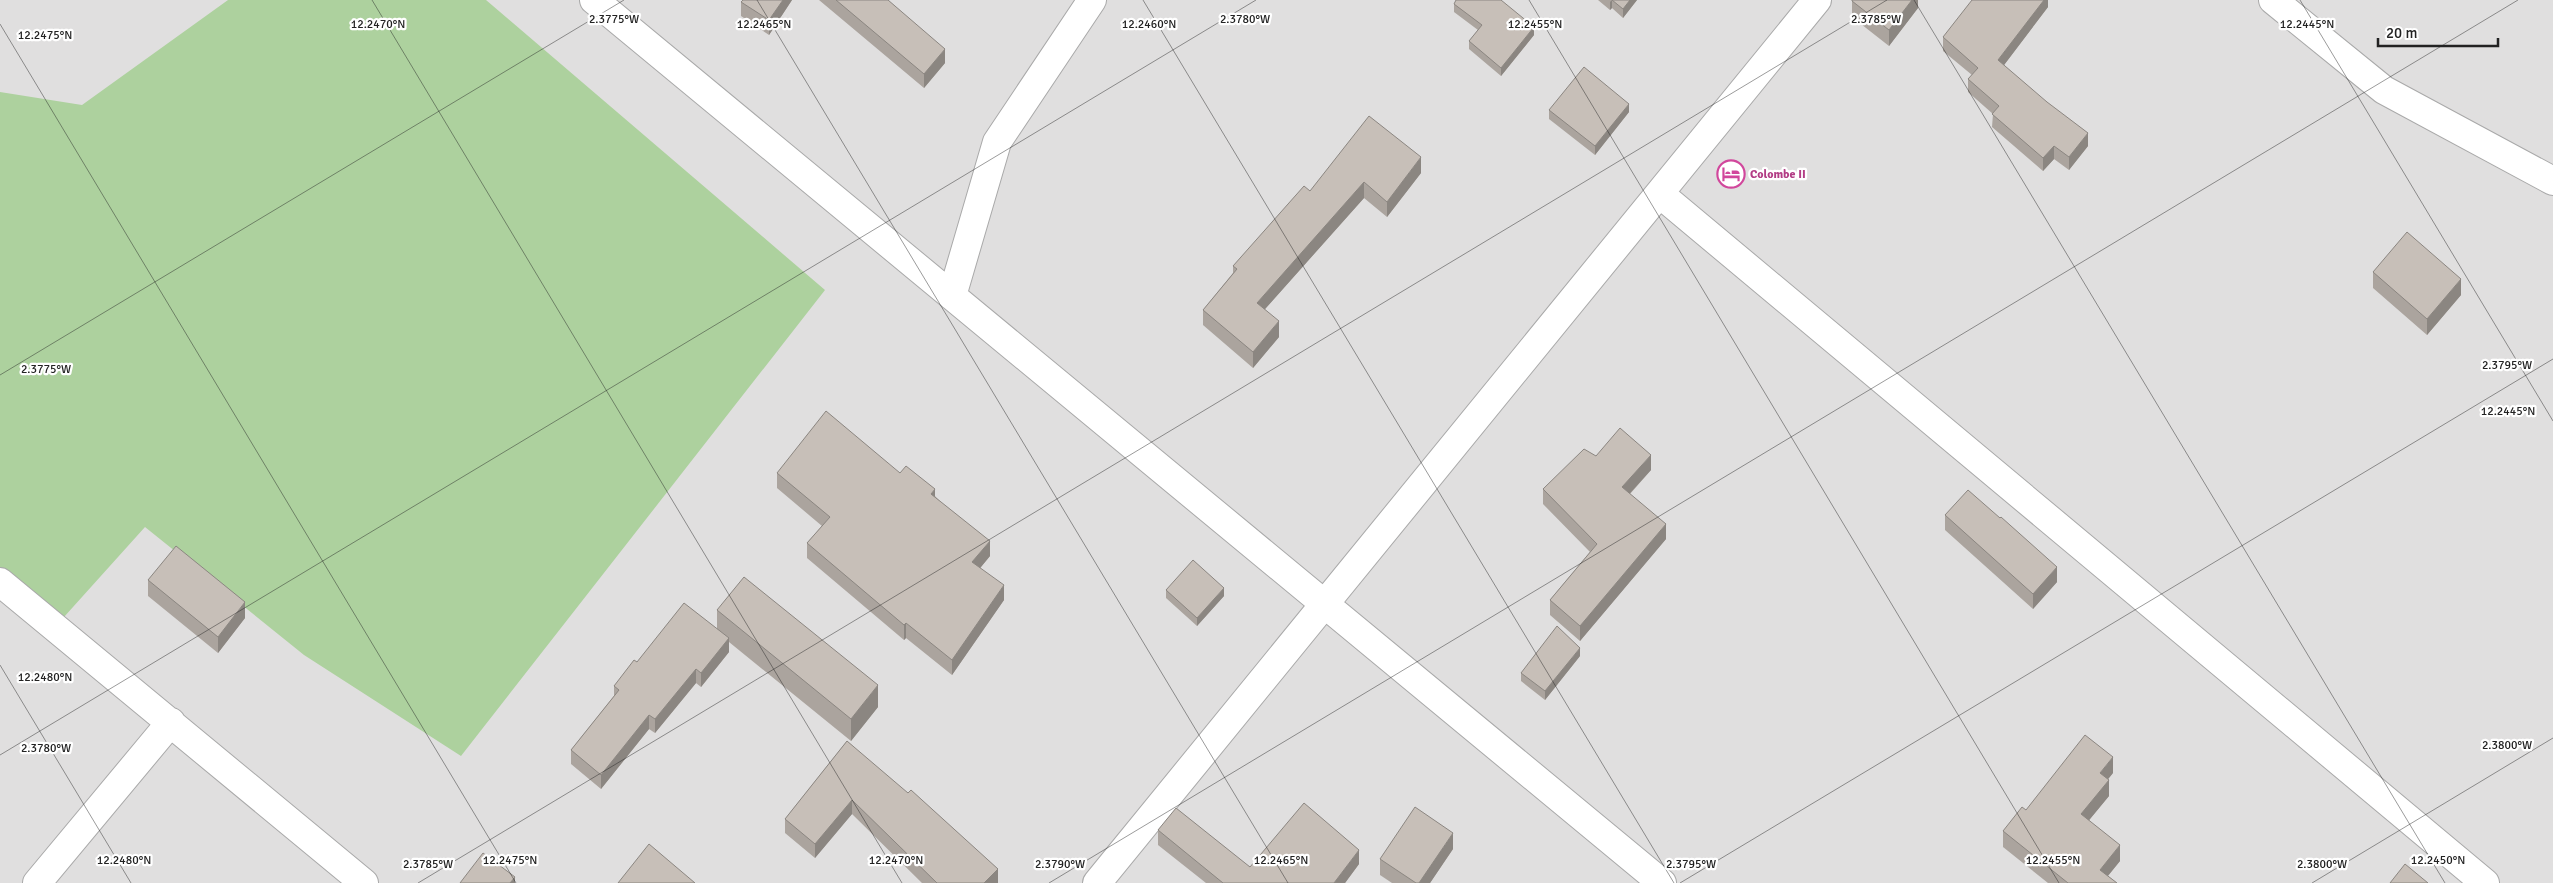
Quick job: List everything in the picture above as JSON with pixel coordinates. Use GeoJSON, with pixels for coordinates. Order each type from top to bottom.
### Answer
{"type":"FeatureCollection","features":[{"type":"Feature","properties":{"kind":"street"},"geometry":{"type":"LineString","coordinates":[[594,0],[1660,882]]}},
{"type":"Feature","properties":{"kind":"street"},"geometry":{"type":"LineString","coordinates":[[952,296],[997,142],[1092,0]]}},
{"type":"Feature","properties":{"kind":"street"},"geometry":{"type":"LineString","coordinates":[[1097,883],[1817,0]]}},
{"type":"Feature","properties":{"kind":"street"},"geometry":{"type":"LineString","coordinates":[[2273,0],[2384,90],[2553,181]]}},
{"type":"Feature","properties":{"kind":"street"},"geometry":{"type":"LineString","coordinates":[[1660,194],[2485,883]]}},
{"type":"Feature","properties":{"kind":"street"},"geometry":{"type":"LineString","coordinates":[[0,582],[364,883]]}},
{"type":"Feature","properties":{"kind":"street"},"geometry":{"type":"LineString","coordinates":[[38,883],[171,722]]}},
{"type":"Feature","properties":{"kind":"shaded area"},"geometry":{"type":"Polygon","coordinates":[[[0,0],[2553,0],[2553,883],[0,883],[0,0]]]}},
{"type":"Feature","properties":{"kind":"green space"},"geometry":{"type":"Polygon","coordinates":[[[228,0],[486,0],[825,290],[461,756],[304,655],[145,527],[55,627],[0,582],[0,92],[82,105],[228,0]]]}},
{"type":"Feature","properties":{"kind":"building"},"geometry":{"type":"Polygon","coordinates":[[[743,0],[783,0],[769,20],[741,2],[743,0]]]}},
{"type":"Feature","properties":{"kind":"building"},"geometry":{"type":"Polygon","coordinates":[[[836,0],[888,0],[945,49],[924,74],[836,0]]]}},
{"type":"Feature","properties":{"kind":"building"},"geometry":{"type":"Polygon","coordinates":[[[1456,0],[1501,0],[1534,27],[1501,68],[1469,41],[1482,25],[1454,4],[1456,0]]]}},
{"type":"Feature","properties":{"kind":"building"},"geometry":{"type":"Polygon","coordinates":[[[1612,0],[1630,0],[1623,9],[1612,0]]]}},
{"type":"Feature","properties":{"kind":"building"},"geometry":{"type":"Polygon","coordinates":[[[1852,0],[1912,0],[1889,30],[1852,0]]]}},
{"type":"Feature","properties":{"kind":"building"},"geometry":{"type":"Polygon","coordinates":[[[1972,0],[2044,0],[1998,60],[2047,102],[2088,133],[2069,157],[2054,146],[2043,158],[1992,114],[1999,106],[1968,79],[1978,68],[1943,37],[1972,0]]]}},
{"type":"Feature","properties":{"kind":"building"},"geometry":{"type":"Polygon","coordinates":[[[1584,67],[1629,104],[1595,146],[1549,110],[1584,67]]]}},
{"type":"Feature","properties":{"kind":"building"},"geometry":{"type":"Polygon","coordinates":[[[1369,116],[1421,157],[1387,202],[1364,182],[1257,303],[1279,321],[1253,352],[1203,310],[1237,269],[1233,266],[1304,186],[1310,191],[1369,116]]]}},
{"type":"Feature","properties":{"kind":"building"},"geometry":{"type":"Polygon","coordinates":[[[2407,232],[2461,279],[2427,319],[2373,272],[2407,232]]]}},
{"type":"Feature","properties":{"kind":"building"},"geometry":{"type":"Polygon","coordinates":[[[826,411],[900,473],[906,466],[935,489],[931,494],[990,541],[972,562],[1004,585],[952,660],[906,623],[904,625],[807,543],[830,517],[777,473],[826,411]]]}},
{"type":"Feature","properties":{"kind":"building"},"geometry":{"type":"Polygon","coordinates":[[[1620,428],[1651,455],[1622,487],[1666,524],[1580,626],[1550,600],[1597,544],[1543,489],[1584,449],[1596,456],[1620,428]]]}},
{"type":"Feature","properties":{"kind":"building"},"geometry":{"type":"Polygon","coordinates":[[[1968,490],[2057,567],[2033,594],[1945,515],[1968,490]]]}},
{"type":"Feature","properties":{"kind":"building"},"geometry":{"type":"Polygon","coordinates":[[[176,546],[245,602],[218,637],[148,580],[176,546]]]}},
{"type":"Feature","properties":{"kind":"building"},"geometry":{"type":"Polygon","coordinates":[[[1193,560],[1224,588],[1197,618],[1166,590],[1193,560]]]}},
{"type":"Feature","properties":{"kind":"building"},"geometry":{"type":"Polygon","coordinates":[[[744,577],[878,685],[851,719],[717,610],[744,577]]]}},
{"type":"Feature","properties":{"kind":"building"},"geometry":{"type":"Polygon","coordinates":[[[684,603],[729,638],[701,673],[696,669],[655,719],[649,715],[601,775],[571,750],[619,690],[614,686],[634,660],[637,662],[684,603]]]}},
{"type":"Feature","properties":{"kind":"building"},"geometry":{"type":"Polygon","coordinates":[[[1557,626],[1580,648],[1545,691],[1521,673],[1557,626]]]}},
{"type":"Feature","properties":{"kind":"building"},"geometry":{"type":"Polygon","coordinates":[[[2085,735],[2113,757],[2100,773],[2109,780],[2081,814],[2120,845],[2100,870],[2117,883],[2068,883],[2003,831],[2022,807],[2026,810],[2085,735]]]}},
{"type":"Feature","properties":{"kind":"building"},"geometry":{"type":"Polygon","coordinates":[[[847,741],[908,793],[911,790],[998,869],[984,883],[937,883],[852,800],[815,844],[785,819],[847,741]]]}},
{"type":"Feature","properties":{"kind":"building"},"geometry":{"type":"Polygon","coordinates":[[[1304,803],[1359,850],[1334,883],[1223,883],[1158,830],[1176,808],[1250,867],[1304,803]]]}},
{"type":"Feature","properties":{"kind":"building"},"geometry":{"type":"Polygon","coordinates":[[[1415,807],[1453,833],[1419,883],[1416,883],[1380,859],[1415,807]]]}},
{"type":"Feature","properties":{"kind":"building"},"geometry":{"type":"Polygon","coordinates":[[[649,844],[695,883],[618,883],[649,844]]]}},
{"type":"Feature","properties":{"kind":"building"},"geometry":{"type":"Polygon","coordinates":[[[483,853],[515,877],[510,883],[460,883],[483,853]]]}},
{"type":"Feature","properties":{"kind":"building"},"geometry":{"type":"Polygon","coordinates":[[[2405,864],[2428,883],[2390,883],[2405,864]]]}},
{"type":"Feature","properties":{"kind":"place","name":"Colombe II"},"geometry":{"type":"Point","coordinates":[1731,174]}}]}
